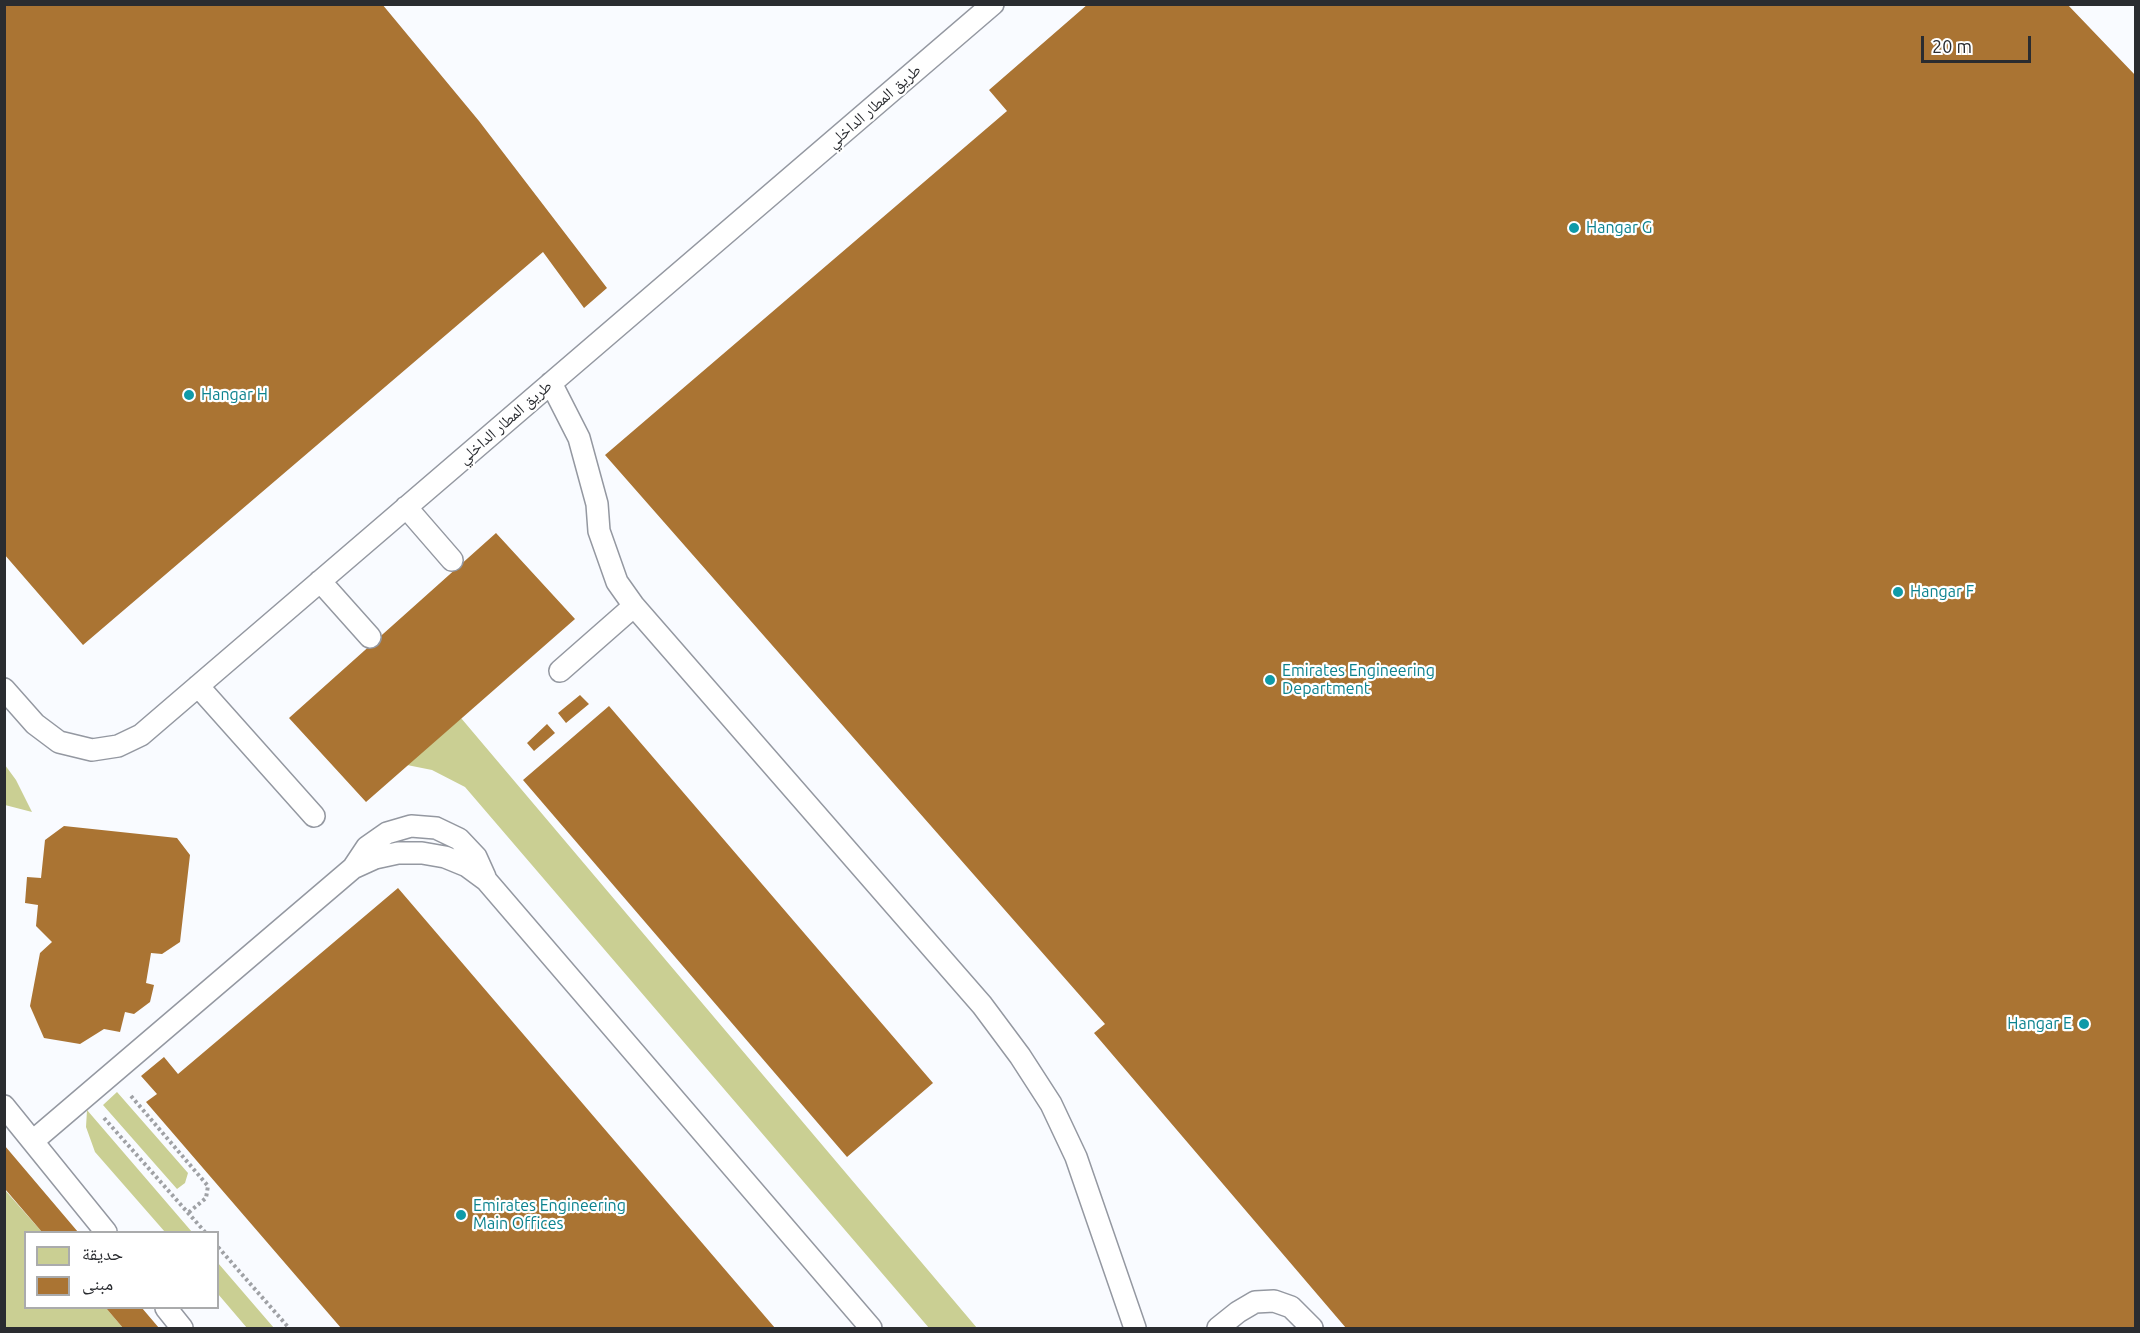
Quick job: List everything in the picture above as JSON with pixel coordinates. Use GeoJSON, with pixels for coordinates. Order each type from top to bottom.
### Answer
{"type":"FeatureCollection","features":[{"type":"Feature","properties":{"kind":"lane","name":"طريق المطار الداخلي"},"geometry":{"type":"LineString","coordinates":[[4,689],[35,724],[59,742],[92,750],[118,746],[141,735],[993,4]]}},
{"type":"Feature","properties":{"kind":"lane"},"geometry":{"type":"LineString","coordinates":[[551,383],[579,438],[589,470],[607,559],[617,582],[634,606],[982,1005],[1020,1056],[1051,1104],[1076,1156],[1135,1329]]}},
{"type":"Feature","properties":{"kind":"lane"},"geometry":{"type":"LineString","coordinates":[[406,507],[452,560]]}},
{"type":"Feature","properties":{"kind":"lane"},"geometry":{"type":"LineString","coordinates":[[320,581],[370,637]]}},
{"type":"Feature","properties":{"kind":"lane"},"geometry":{"type":"LineString","coordinates":[[560,671],[634,606]]}},
{"type":"Feature","properties":{"kind":"lane"},"geometry":{"type":"LineString","coordinates":[[198,686],[314,816]]}},
{"type":"Feature","properties":{"kind":"lane"},"geometry":{"type":"LineString","coordinates":[[33,1142],[353,867],[367,847],[387,833],[411,826],[436,828],[459,839],[476,857],[486,880],[871,1329]]}},
{"type":"Feature","properties":{"kind":"lane"},"geometry":{"type":"LineString","coordinates":[[4,1106],[104,1231]]}},
{"type":"Feature","properties":{"kind":"lane"},"geometry":{"type":"LineString","coordinates":[[1218,1329],[1238,1312],[1255,1302],[1274,1301],[1291,1307],[1312,1329]]}},
{"type":"Feature","properties":{"kind":"lane"},"geometry":{"type":"LineString","coordinates":[[167,1309],[182,1329]]}},
{"type":"Feature","properties":{"kind":"path"},"geometry":{"type":"LineString","coordinates":[[112,1074],[204,1178],[208,1186],[206,1198],[188,1214]]}},
{"type":"Feature","properties":{"kind":"path"},"geometry":{"type":"LineString","coordinates":[[85,1096],[203,1231]]}},
{"type":"Feature","properties":{"kind":"path"},"geometry":{"type":"LineString","coordinates":[[219,1248],[289,1329]]}},
{"type":"Feature","properties":{"kind":"green space"},"geometry":{"type":"Polygon","coordinates":[[[461,718],[977,1328],[929,1328],[465,787],[432,770],[407,765],[461,718]]]}},
{"type":"Feature","properties":{"kind":"green space"},"geometry":{"type":"Polygon","coordinates":[[[5,765],[16,780],[32,812],[5,805],[5,765]]]}},
{"type":"Feature","properties":{"kind":"green space"},"geometry":{"type":"Polygon","coordinates":[[[117,1092],[188,1173],[185,1183],[177,1189],[103,1105],[117,1092]]]}},
{"type":"Feature","properties":{"kind":"green space"},"geometry":{"type":"Polygon","coordinates":[[[87,1110],[191,1231],[164,1231],[95,1152],[86,1127],[87,1110]]]}},
{"type":"Feature","properties":{"kind":"green space"},"geometry":{"type":"Polygon","coordinates":[[[4,1189],[41,1231],[24,1231],[24,1309],[107,1309],[123,1328],[5,1328],[4,1189]]]}},
{"type":"Feature","properties":{"kind":"green space"},"geometry":{"type":"Polygon","coordinates":[[[219,1264],[274,1328],[247,1328],[219,1295],[219,1264]]]}},
{"type":"Feature","properties":{"kind":"building","name":"Hangar H"},"geometry":{"type":"Polygon","coordinates":[[[4,4],[382,4],[479,121],[607,288],[584,308],[543,252],[83,645],[4,554],[4,4]]]}},
{"type":"Feature","properties":{"kind":"building","name":"Emirates Engineering Department"},"geometry":{"type":"Polygon","coordinates":[[[1088,4],[2067,4],[2136,76],[2136,1328],[1346,1328],[1094,1033],[1105,1024],[605,455],[1007,111],[989,90],[1088,4]]]}},
{"type":"Feature","properties":{"kind":"building"},"geometry":{"type":"Polygon","coordinates":[[[496,533],[575,619],[366,802],[289,718],[496,533]]]}},
{"type":"Feature","properties":{"kind":"building"},"geometry":{"type":"Polygon","coordinates":[[[580,695],[589,704],[566,723],[558,713],[580,695]]]}},
{"type":"Feature","properties":{"kind":"building"},"geometry":{"type":"Polygon","coordinates":[[[609,706],[933,1083],[847,1157],[523,780],[609,706]]]}},
{"type":"Feature","properties":{"kind":"building"},"geometry":{"type":"Polygon","coordinates":[[[547,724],[555,733],[534,751],[527,743],[547,724]]]}},
{"type":"Feature","properties":{"kind":"building"},"geometry":{"type":"Polygon","coordinates":[[[64,826],[177,838],[190,855],[180,942],[162,954],[151,953],[146,983],[154,985],[150,1002],[134,1014],[125,1012],[120,1032],[104,1029],[80,1044],[44,1038],[30,1006],[40,953],[52,942],[36,926],[38,905],[25,903],[27,877],[41,878],[45,840],[64,826]]]}},
{"type":"Feature","properties":{"kind":"building","name":"Emirates Engineering Main Offices"},"geometry":{"type":"Polygon","coordinates":[[[398,888],[775,1328],[341,1328],[146,1102],[157,1094],[141,1076],[164,1057],[178,1074],[398,888]]]}},
{"type":"Feature","properties":{"kind":"building"},"geometry":{"type":"Polygon","coordinates":[[[5,1146],[77,1231],[41,1231],[5,1189],[5,1146]]]}},
{"type":"Feature","properties":{"kind":"building"},"geometry":{"type":"Polygon","coordinates":[[[107,1309],[143,1309],[159,1328],[123,1328],[107,1309]]]}},
{"type":"Feature","properties":{"kind":"place","name":"Hangar G"},"geometry":{"type":"Point","coordinates":[1574,228]}},
{"type":"Feature","properties":{"kind":"place","name":"Hangar H"},"geometry":{"type":"Point","coordinates":[189,395]}},
{"type":"Feature","properties":{"kind":"place","name":"Hangar F"},"geometry":{"type":"Point","coordinates":[1898,592]}},
{"type":"Feature","properties":{"kind":"place","name":"Emirates Engineering Department"},"geometry":{"type":"Point","coordinates":[1270,680]}},
{"type":"Feature","properties":{"kind":"place","name":"Hangar E"},"geometry":{"type":"Point","coordinates":[2084,1024]}},
{"type":"Feature","properties":{"kind":"place","name":"Emirates Engineering Main Offices"},"geometry":{"type":"Point","coordinates":[461,1215]}}]}
